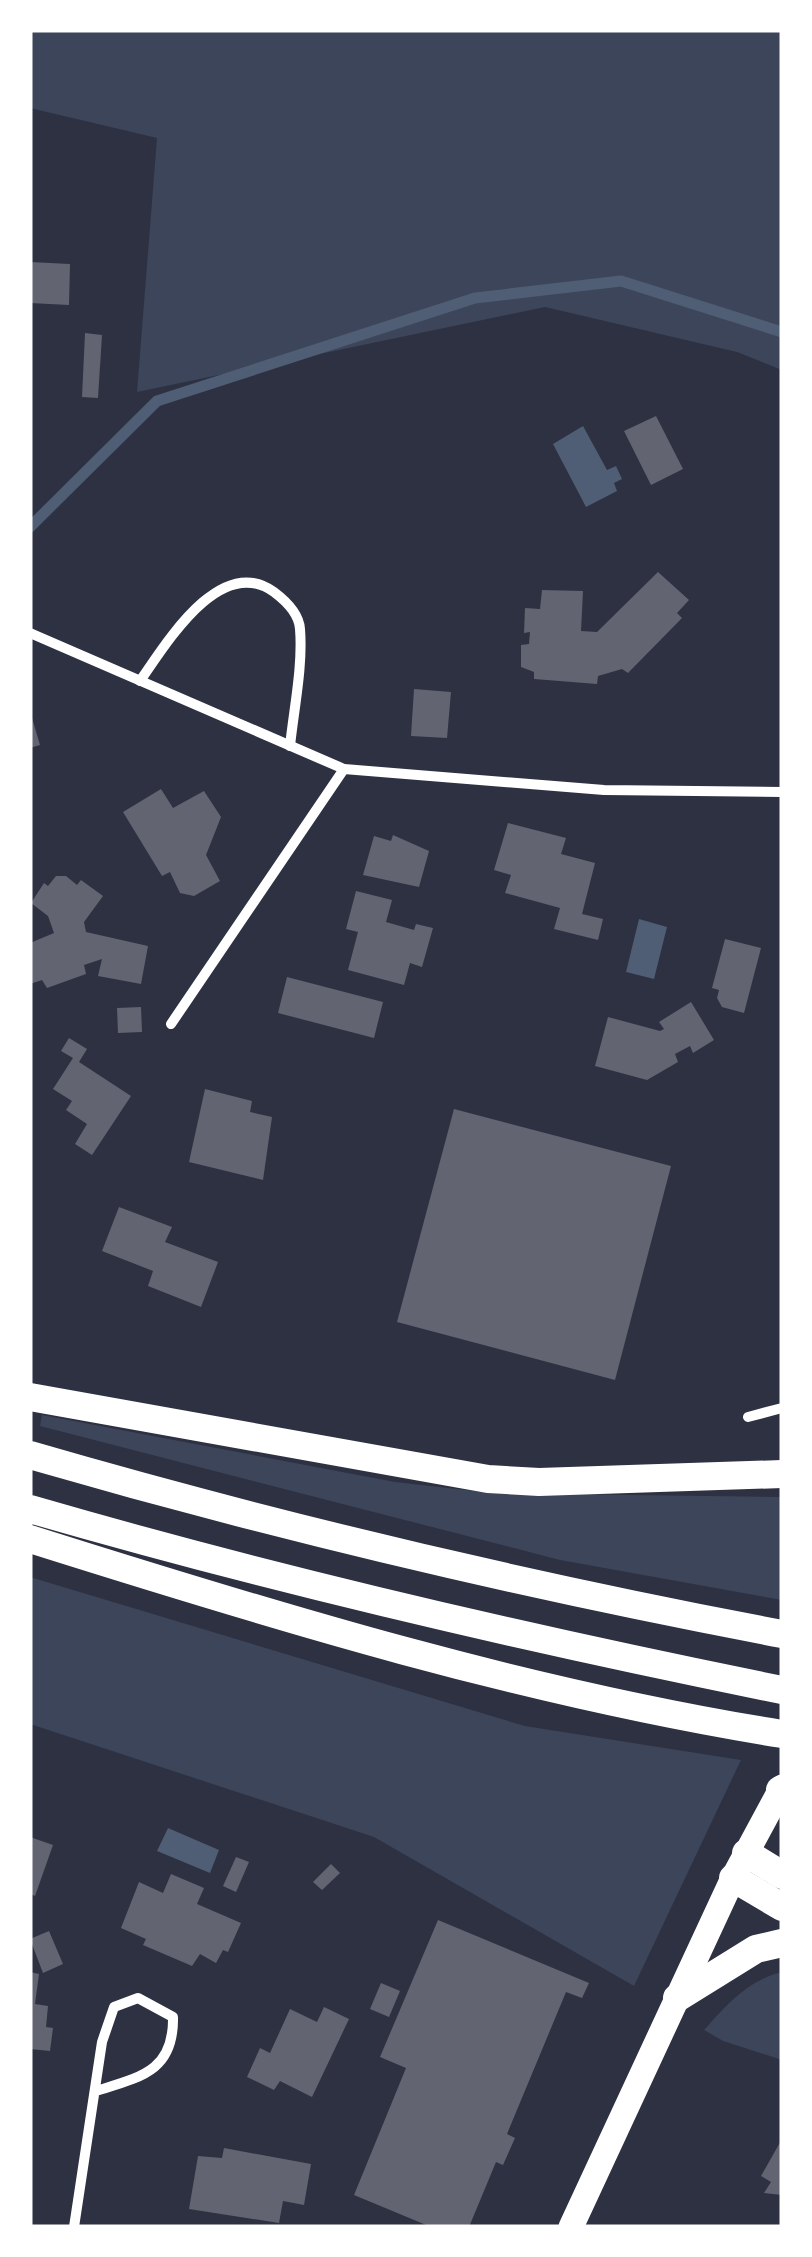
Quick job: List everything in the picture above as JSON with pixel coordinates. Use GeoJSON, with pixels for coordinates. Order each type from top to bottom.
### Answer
{"type":"FeatureCollection","features":[{"type":"Feature","properties":{"kind":"highway"},"geometry":{"type":"LineString","coordinates":[[30,1396],[488,1478],[538,1482],[782,1474]]}},
{"type":"Feature","properties":{"kind":"highway"},"geometry":{"type":"LineString","coordinates":[[30,1455],[218,1509],[547,1589],[782,1634]]}},
{"type":"Feature","properties":{"kind":"highway"},"geometry":{"type":"LineString","coordinates":[[30,1509],[354,1597],[529,1639],[782,1690]]}},
{"type":"Feature","properties":{"kind":"highway"},"geometry":{"type":"LineString","coordinates":[[30,1539],[450,1664],[662,1715],[782,1734]]}},
{"type":"Feature","properties":{"kind":"highway"},"geometry":{"type":"LineString","coordinates":[[746,1853],[782,1875]]}},
{"type":"Feature","properties":{"kind":"highway"},"geometry":{"type":"LineString","coordinates":[[732,1878],[782,1907]]}},
{"type":"Feature","properties":{"kind":"highway"},"geometry":{"type":"LineString","coordinates":[[676,1998],[756,1949],[782,1943]]}},
{"type":"Feature","properties":{"kind":"main road"},"geometry":{"type":"LineString","coordinates":[[572,2227],[732,1878],[781,1790]]}},
{"type":"Feature","properties":{"kind":"street"},"geometry":{"type":"LineString","coordinates":[[140,681],[174,633],[214,594],[234,582],[265,586],[287,601],[300,625],[290,746]]}},
{"type":"Feature","properties":{"kind":"street"},"geometry":{"type":"LineString","coordinates":[[30,632],[344,769],[604,790],[782,792]]}},
{"type":"Feature","properties":{"kind":"street"},"geometry":{"type":"LineString","coordinates":[[171,1024],[344,769]]}},
{"type":"Feature","properties":{"kind":"street"},"geometry":{"type":"LineString","coordinates":[[748,1417],[782,1408]]}},
{"type":"Feature","properties":{"kind":"street"},"geometry":{"type":"LineString","coordinates":[[74,2227],[102,2042],[114,2007],[138,1998],[173,2016],[174,2042],[160,2065],[96,2092]]}},
{"type":"Feature","properties":{"kind":"shaded area"},"geometry":{"type":"Polygon","coordinates":[[[30,30],[782,30],[782,370],[737,352],[545,307],[137,392],[157,138],[30,108],[30,30]]]}},
{"type":"Feature","properties":{"kind":"shaded area"},"geometry":{"type":"Polygon","coordinates":[[[583,426],[607,470],[616,466],[622,479],[614,483],[617,491],[586,507],[553,444],[583,426]]]}},
{"type":"Feature","properties":{"kind":"shaded area"},"geometry":{"type":"Polygon","coordinates":[[[639,919],[667,927],[654,979],[626,972],[639,919]]]}},
{"type":"Feature","properties":{"kind":"shaded area"},"geometry":{"type":"Polygon","coordinates":[[[42,1415],[395,1482],[493,1493],[782,1497],[782,1600],[560,1560],[40,1426],[42,1415]]]}},
{"type":"Feature","properties":{"kind":"shaded area"},"geometry":{"type":"Polygon","coordinates":[[[30,1577],[525,1726],[741,1760],[634,1986],[374,1837],[30,1724],[30,1577]]]}},
{"type":"Feature","properties":{"kind":"shaded area"},"geometry":{"type":"Polygon","coordinates":[[[168,1828],[219,1850],[210,1873],[157,1851],[168,1828]]]}},
{"type":"Feature","properties":{"kind":"shaded area"},"geometry":{"type":"Polygon","coordinates":[[[782,1972],[782,2060],[723,2041],[704,2030],[748,1987],[782,1972]]]}},
{"type":"Feature","properties":{"kind":"building"},"geometry":{"type":"Polygon","coordinates":[[[30,262],[70,264],[69,305],[30,303],[30,262]]]}},
{"type":"Feature","properties":{"kind":"building"},"geometry":{"type":"Polygon","coordinates":[[[85,333],[102,335],[98,398],[82,397],[85,333]]]}},
{"type":"Feature","properties":{"kind":"building"},"geometry":{"type":"Polygon","coordinates":[[[656,416],[683,469],[651,485],[624,431],[656,416]]]}},
{"type":"Feature","properties":{"kind":"building"},"geometry":{"type":"Polygon","coordinates":[[[658,572],[689,600],[677,613],[682,618],[628,673],[622,669],[598,676],[597,684],[534,679],[534,672],[521,667],[521,645],[529,644],[530,632],[524,633],[525,608],[540,609],[542,590],[583,591],[581,631],[597,632],[658,572]]]}},
{"type":"Feature","properties":{"kind":"building"},"geometry":{"type":"Polygon","coordinates":[[[414,689],[451,692],[447,738],[411,736],[414,689]]]}},
{"type":"Feature","properties":{"kind":"building"},"geometry":{"type":"Polygon","coordinates":[[[30,711],[40,745],[30,748],[30,711]]]}},
{"type":"Feature","properties":{"kind":"building"},"geometry":{"type":"Polygon","coordinates":[[[161,789],[173,808],[204,791],[221,817],[206,855],[220,881],[194,896],[180,893],[170,872],[162,876],[123,812],[161,789]]]}},
{"type":"Feature","properties":{"kind":"building"},"geometry":{"type":"Polygon","coordinates":[[[508,823],[566,838],[561,854],[595,863],[582,914],[603,919],[598,940],[554,929],[560,908],[505,893],[511,875],[494,870],[508,823]]]}},
{"type":"Feature","properties":{"kind":"building"},"geometry":{"type":"Polygon","coordinates":[[[393,835],[429,851],[419,887],[363,875],[374,836],[391,841],[393,835]]]}},
{"type":"Feature","properties":{"kind":"building"},"geometry":{"type":"Polygon","coordinates":[[[56,876],[66,876],[77,885],[81,880],[103,896],[84,922],[86,932],[148,946],[141,984],[98,976],[102,959],[84,965],[86,974],[47,988],[42,980],[30,984],[30,943],[54,933],[48,916],[31,903],[44,883],[48,886],[56,876]]]}},
{"type":"Feature","properties":{"kind":"building"},"geometry":{"type":"Polygon","coordinates":[[[356,891],[392,900],[386,922],[414,930],[416,924],[433,928],[422,967],[410,963],[404,985],[348,970],[358,932],[346,929],[356,891]]]}},
{"type":"Feature","properties":{"kind":"building"},"geometry":{"type":"Polygon","coordinates":[[[725,939],[761,948],[744,1013],[722,1007],[717,998],[719,990],[712,988],[725,939]]]}},
{"type":"Feature","properties":{"kind":"building"},"geometry":{"type":"Polygon","coordinates":[[[287,977],[383,1002],[374,1038],[278,1013],[287,977]]]}},
{"type":"Feature","properties":{"kind":"building"},"geometry":{"type":"Polygon","coordinates":[[[691,1002],[714,1040],[693,1053],[690,1046],[675,1054],[678,1062],[647,1080],[595,1066],[608,1017],[660,1031],[664,1029],[659,1022],[691,1002]]]}},
{"type":"Feature","properties":{"kind":"building"},"geometry":{"type":"Polygon","coordinates":[[[141,1007],[142,1032],[118,1033],[117,1008],[141,1007]]]}},
{"type":"Feature","properties":{"kind":"building"},"geometry":{"type":"Polygon","coordinates":[[[69,1038],[87,1049],[79,1062],[131,1096],[92,1155],[75,1144],[87,1124],[66,1110],[72,1101],[53,1089],[73,1058],[61,1051],[69,1038]]]}},
{"type":"Feature","properties":{"kind":"building"},"geometry":{"type":"Polygon","coordinates":[[[205,1089],[252,1101],[250,1112],[272,1117],[263,1180],[189,1162],[205,1089]]]}},
{"type":"Feature","properties":{"kind":"building"},"geometry":{"type":"Polygon","coordinates":[[[454,1109],[671,1166],[615,1380],[397,1322],[454,1109]]]}},
{"type":"Feature","properties":{"kind":"building"},"geometry":{"type":"Polygon","coordinates":[[[119,1207],[172,1227],[165,1242],[218,1262],[201,1307],[148,1286],[153,1271],[102,1251],[119,1207]]]}},
{"type":"Feature","properties":{"kind":"building"},"geometry":{"type":"Polygon","coordinates":[[[30,1837],[53,1845],[35,1896],[30,1894],[30,1837]]]}},
{"type":"Feature","properties":{"kind":"building"},"geometry":{"type":"Polygon","coordinates":[[[236,1857],[249,1862],[236,1892],[223,1886],[236,1857]]]}},
{"type":"Feature","properties":{"kind":"building"},"geometry":{"type":"Polygon","coordinates":[[[331,1864],[340,1873],[322,1890],[313,1882],[331,1864]]]}},
{"type":"Feature","properties":{"kind":"building"},"geometry":{"type":"Polygon","coordinates":[[[171,1874],[204,1888],[197,1904],[241,1923],[228,1952],[223,1950],[216,1963],[200,1954],[192,1966],[143,1945],[146,1939],[121,1928],[139,1882],[163,1893],[171,1874]]]}},
{"type":"Feature","properties":{"kind":"building"},"geometry":{"type":"Polygon","coordinates":[[[438,1920],[589,1983],[582,1998],[566,1992],[507,2134],[515,2138],[503,2165],[496,2162],[469,2227],[431,2227],[354,2195],[406,2068],[380,2057],[438,1920]]]}},
{"type":"Feature","properties":{"kind":"building"},"geometry":{"type":"Polygon","coordinates":[[[49,1931],[63,1964],[43,1973],[30,1939],[49,1931]]]}},
{"type":"Feature","properties":{"kind":"building"},"geometry":{"type":"Polygon","coordinates":[[[30,1972],[39,1974],[35,2004],[48,2006],[46,2027],[53,2028],[50,2051],[30,2049],[30,1972]]]}},
{"type":"Feature","properties":{"kind":"building"},"geometry":{"type":"Polygon","coordinates":[[[381,1983],[400,1991],[389,2017],[370,2009],[381,1983]]]}},
{"type":"Feature","properties":{"kind":"building"},"geometry":{"type":"Polygon","coordinates":[[[324,2007],[349,2019],[312,2097],[280,2081],[274,2090],[247,2077],[260,2048],[270,2053],[290,2009],[317,2022],[324,2007]]]}},
{"type":"Feature","properties":{"kind":"building"},"geometry":{"type":"Polygon","coordinates":[[[782,2139],[782,2195],[764,2193],[771,2182],[761,2176],[782,2139]]]}},
{"type":"Feature","properties":{"kind":"building"},"geometry":{"type":"Polygon","coordinates":[[[224,2148],[311,2164],[304,2205],[283,2201],[279,2223],[189,2209],[198,2156],[222,2158],[224,2148]]]}},
{"type":"Feature","properties":{"kind":"waterway"},"geometry":{"type":"LineString","coordinates":[[30,527],[157,401],[475,298],[621,281],[782,332]]}}]}
